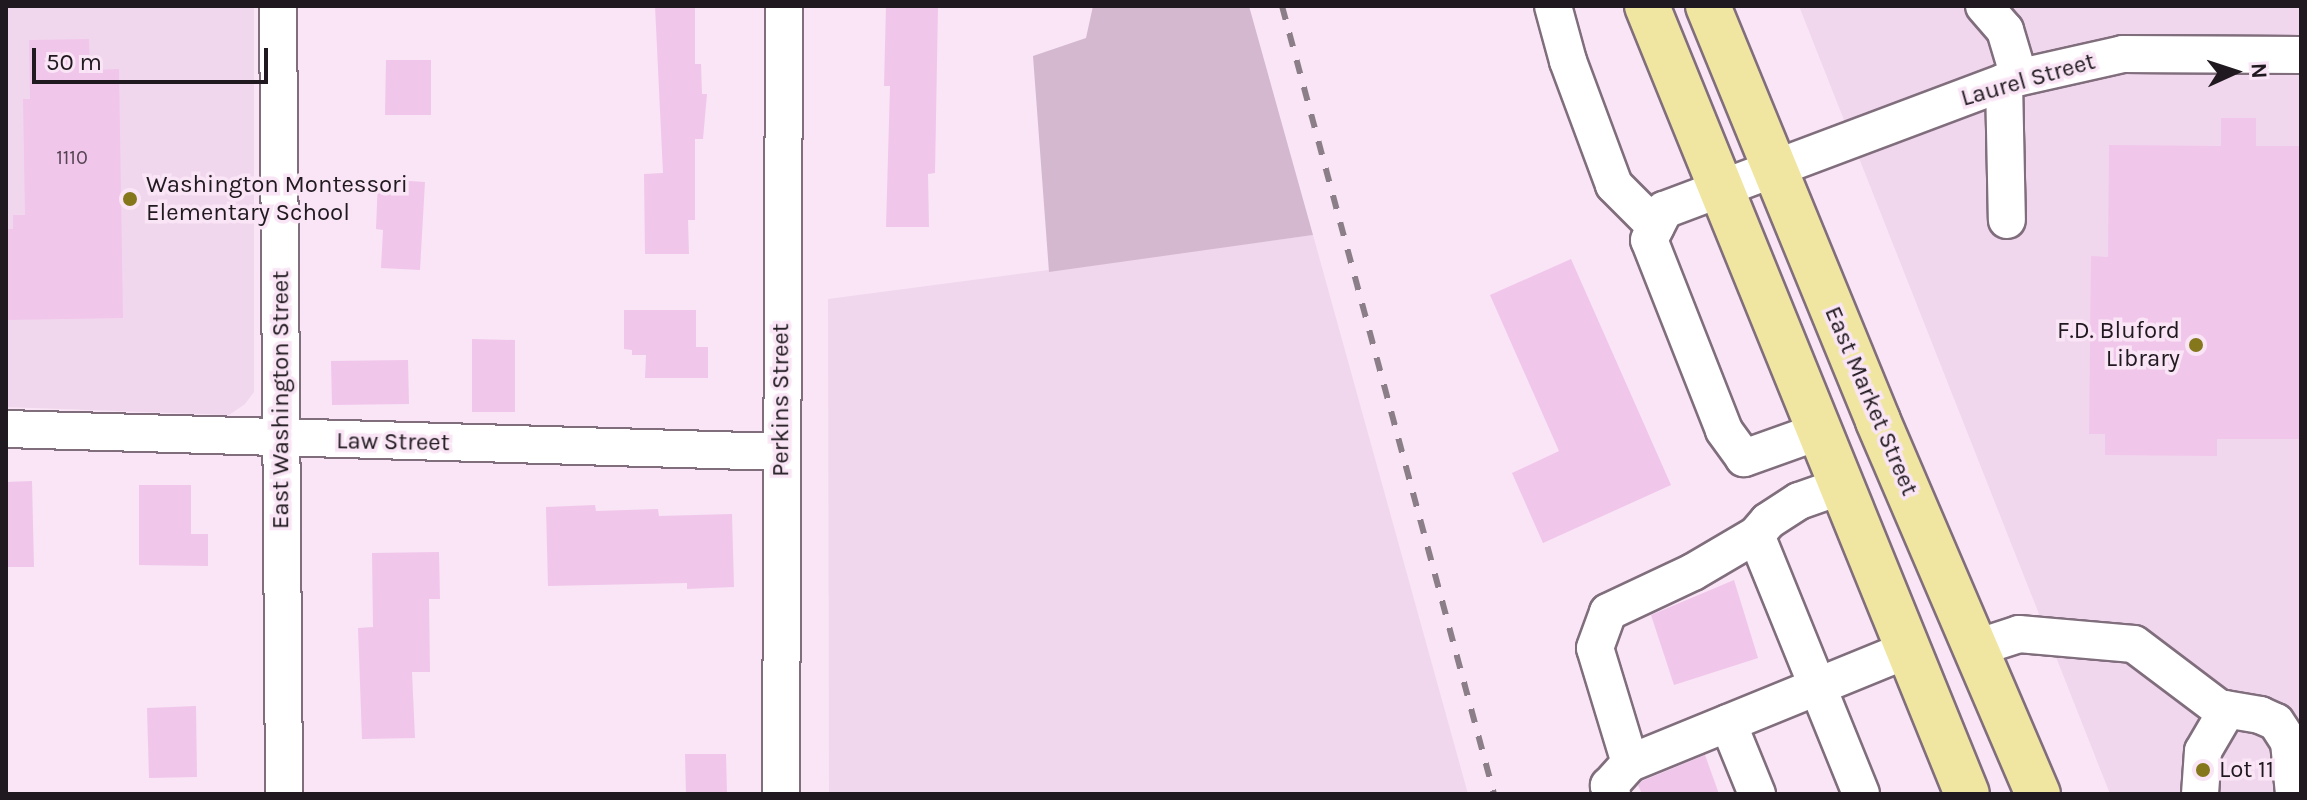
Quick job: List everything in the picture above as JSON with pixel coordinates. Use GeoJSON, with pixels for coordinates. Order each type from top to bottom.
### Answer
{"type":"FeatureCollection","features":[{"type":"Feature","properties":{"kind":"main road"},"geometry":{"type":"LineString","coordinates":[[1647,6],[1723,186],[1967,794]]}},
{"type":"Feature","properties":{"kind":"main road","name":"East Market Street"},"geometry":{"type":"LineString","coordinates":[[1708,6],[2038,794]]}},
{"type":"Feature","properties":{"kind":"main road"},"geometry":{"type":"LineString","coordinates":[[1909,655],[1929,655],[1951,668],[2024,794]]}},
{"type":"Feature","properties":{"kind":"street","name":"East Washington Street"},"geometry":{"type":"LineString","coordinates":[[278,6],[284,794]]}},
{"type":"Feature","properties":{"kind":"street","name":"Perkins Street"},"geometry":{"type":"LineString","coordinates":[[781,794],[784,6]]}},
{"type":"Feature","properties":{"kind":"street"},"geometry":{"type":"LineString","coordinates":[[1553,6],[1568,61],[1614,185],[1656,227],[1649,240],[1724,430],[1744,458],[1820,431]]}},
{"type":"Feature","properties":{"kind":"street"},"geometry":{"type":"LineString","coordinates":[[1984,6],[2005,30],[2011,80],[2007,220]]}},
{"type":"Feature","properties":{"kind":"street","name":"Laurel Street"},"geometry":{"type":"LineString","coordinates":[[1656,227],[1664,210],[2011,80],[2123,54],[2301,55]]}},
{"type":"Feature","properties":{"kind":"street","name":"Law Street"},"geometry":{"type":"LineString","coordinates":[[6,429],[282,440],[781,452]]}},
{"type":"Feature","properties":{"kind":"street"},"geometry":{"type":"LineString","coordinates":[[1630,763],[1595,648],[1608,612],[1693,572],[1756,535],[1768,521],[1799,501],[1842,486]]}},
{"type":"Feature","properties":{"kind":"street"},"geometry":{"type":"LineString","coordinates":[[1756,535],[1861,794]]}},
{"type":"Feature","properties":{"kind":"street"},"geometry":{"type":"LineString","coordinates":[[1976,648],[2019,634],[2134,644],[2219,708],[2260,715],[2276,722],[2289,742],[2294,794]]}},
{"type":"Feature","properties":{"kind":"street"},"geometry":{"type":"LineString","coordinates":[[1612,794],[1609,786],[1630,763],[1818,687],[1909,655]]}},
{"type":"Feature","properties":{"kind":"street"},"geometry":{"type":"LineString","coordinates":[[2200,794],[2203,751],[2227,710]]}},
{"type":"Feature","properties":{"kind":"street"},"geometry":{"type":"LineString","coordinates":[[1728,723],[1757,794]]}},
{"type":"Feature","properties":{"kind":"shaded area","name":"Washington Montessori Elementary School"},"geometry":{"type":"Polygon","coordinates":[[[6,6],[254,6],[254,392],[245,404],[229,415],[6,407],[6,6]]]}},
{"type":"Feature","properties":{"kind":"shaded area"},"geometry":{"type":"Polygon","coordinates":[[[1093,6],[1249,6],[1313,235],[1049,272],[1033,56],[1086,38],[1093,6]]]}},
{"type":"Feature","properties":{"kind":"shaded area"},"geometry":{"type":"Polygon","coordinates":[[[1799,6],[2301,6],[2301,794],[2110,794],[1799,6]]]}},
{"type":"Feature","properties":{"kind":"shaded area"},"geometry":{"type":"Polygon","coordinates":[[[1313,235],[1468,794],[829,794],[828,299],[1313,235]]]}},
{"type":"Feature","properties":{"kind":"building"},"geometry":{"type":"Polygon","coordinates":[[[655,6],[695,6],[695,64],[701,64],[702,94],[707,94],[703,139],[695,139],[695,220],[688,220],[689,254],[645,254],[644,174],[663,173],[655,6]]]}},
{"type":"Feature","properties":{"kind":"building"},"geometry":{"type":"Polygon","coordinates":[[[886,6],[938,6],[935,173],[928,174],[929,227],[886,227],[890,86],[884,86],[886,6]]]}},
{"type":"Feature","properties":{"kind":"building"},"geometry":{"type":"Polygon","coordinates":[[[89,39],[90,70],[119,69],[123,318],[6,320],[6,229],[13,229],[13,215],[25,215],[23,99],[30,99],[29,40],[89,39]]]}},
{"type":"Feature","properties":{"kind":"building"},"geometry":{"type":"Polygon","coordinates":[[[386,60],[431,60],[431,115],[385,115],[386,60]]]}},
{"type":"Feature","properties":{"kind":"building","name":"F.D. Bluford Library"},"geometry":{"type":"Polygon","coordinates":[[[2221,118],[2256,118],[2256,146],[2301,146],[2301,439],[2217,439],[2217,456],[2105,455],[2105,434],[2089,434],[2091,256],[2108,257],[2109,145],[2221,146],[2221,118]]]}},
{"type":"Feature","properties":{"kind":"building"},"geometry":{"type":"Polygon","coordinates":[[[378,179],[425,182],[420,270],[381,268],[383,230],[376,229],[378,179]]]}},
{"type":"Feature","properties":{"kind":"building"},"geometry":{"type":"Polygon","coordinates":[[[1571,259],[1671,485],[1543,543],[1512,473],[1559,451],[1490,295],[1571,259]]]}},
{"type":"Feature","properties":{"kind":"building"},"geometry":{"type":"Polygon","coordinates":[[[624,310],[696,310],[696,347],[708,347],[708,378],[645,378],[646,355],[632,355],[632,350],[624,349],[624,310]]]}},
{"type":"Feature","properties":{"kind":"building"},"geometry":{"type":"Polygon","coordinates":[[[472,339],[515,340],[515,412],[472,412],[472,339]]]}},
{"type":"Feature","properties":{"kind":"building"},"geometry":{"type":"Polygon","coordinates":[[[408,360],[409,404],[332,405],[331,361],[408,360]]]}},
{"type":"Feature","properties":{"kind":"building"},"geometry":{"type":"Polygon","coordinates":[[[32,481],[34,567],[6,567],[6,482],[32,481]]]}},
{"type":"Feature","properties":{"kind":"building"},"geometry":{"type":"Polygon","coordinates":[[[139,485],[191,485],[191,534],[208,534],[208,566],[139,565],[139,485]]]}},
{"type":"Feature","properties":{"kind":"building"},"geometry":{"type":"Polygon","coordinates":[[[595,505],[596,511],[658,509],[659,516],[732,514],[734,587],[687,589],[687,583],[548,586],[546,507],[595,505]]]}},
{"type":"Feature","properties":{"kind":"building"},"geometry":{"type":"Polygon","coordinates":[[[439,552],[440,599],[429,599],[430,672],[412,672],[415,738],[362,739],[358,628],[373,627],[372,553],[439,552]]]}},
{"type":"Feature","properties":{"kind":"building"},"geometry":{"type":"Polygon","coordinates":[[[1734,580],[1758,658],[1674,685],[1651,615],[1734,580]]]}},
{"type":"Feature","properties":{"kind":"building"},"geometry":{"type":"Polygon","coordinates":[[[196,706],[197,777],[149,778],[147,708],[196,706]]]}},
{"type":"Feature","properties":{"kind":"building"},"geometry":{"type":"Polygon","coordinates":[[[685,754],[726,754],[727,794],[686,794],[685,754]]]}},
{"type":"Feature","properties":{"kind":"building"},"geometry":{"type":"Polygon","coordinates":[[[1705,755],[1719,794],[1642,794],[1638,785],[1642,781],[1705,755]]]}},
{"type":"Feature","properties":{"kind":"railway"},"geometry":{"type":"LineString","coordinates":[[1282,6],[1494,794]]}},
{"type":"Feature","properties":{"kind":"place","name":"Washington Montessori Elementary School"},"geometry":{"type":"Point","coordinates":[130,199]}},
{"type":"Feature","properties":{"kind":"place","name":"F.D. Bluford Library"},"geometry":{"type":"Point","coordinates":[2196,345]}},
{"type":"Feature","properties":{"kind":"place","name":"Lot 11"},"geometry":{"type":"Point","coordinates":[2203,770]}}]}
